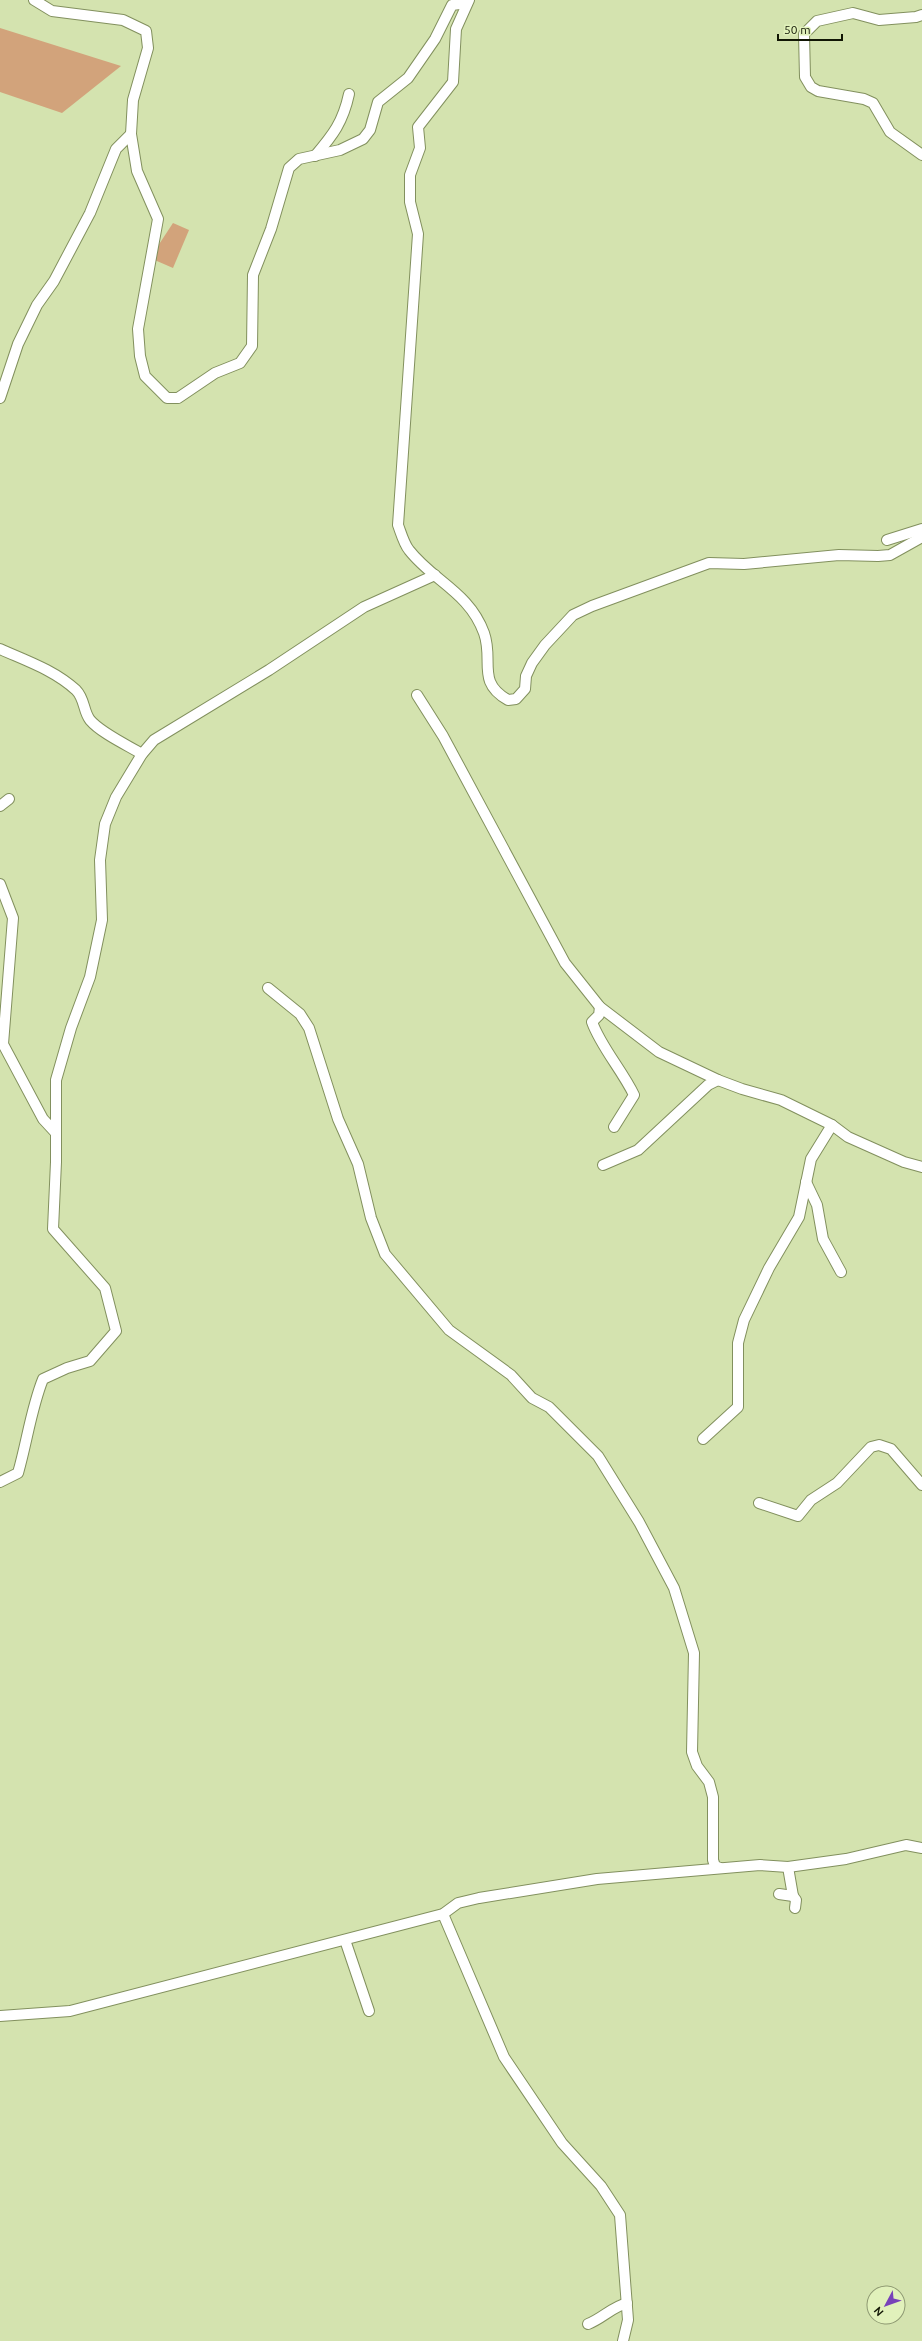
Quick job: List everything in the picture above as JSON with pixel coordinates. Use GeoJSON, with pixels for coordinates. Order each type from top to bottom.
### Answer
{"type":"FeatureCollection","features":[{"type":"Feature","properties":{"kind":"street"},"geometry":{"type":"LineString","coordinates":[[34,0],[52,11],[123,20],[146,31],[148,48],[133,100],[131,134],[137,171],[158,219],[138,329],[140,356],[145,376],[167,398],[178,398],[215,373],[240,363],[248,354],[252,346],[253,275],[271,229],[289,168],[299,159],[340,150],[363,139],[370,130],[378,102],[408,78],[435,39],[452,5],[468,2]]}},
{"type":"Feature","properties":{"kind":"street"},"geometry":{"type":"LineString","coordinates":[[468,2],[456,30],[453,82],[418,127],[420,148],[410,175],[410,202],[418,234],[398,525],[408,550],[466,601],[484,633],[487,654],[487,676],[493,688],[508,700],[516,699],[525,689],[526,676],[532,663],[573,615],[662,579],[709,563],[744,564],[839,555],[866,557],[890,555],[922,537]]}},
{"type":"Feature","properties":{"kind":"street"},"geometry":{"type":"LineString","coordinates":[[922,15],[879,20],[853,13],[817,21],[804,34],[805,77],[811,87],[818,92],[869,101],[876,107],[882,121],[890,132],[922,155]]}},
{"type":"Feature","properties":{"kind":"street"},"geometry":{"type":"LineString","coordinates":[[315,156],[336,131],[344,116],[349,94]]}},
{"type":"Feature","properties":{"kind":"street"},"geometry":{"type":"LineString","coordinates":[[0,398],[18,344],[37,305],[54,281],[90,213],[116,149],[131,134]]}},
{"type":"Feature","properties":{"kind":"street"},"geometry":{"type":"LineString","coordinates":[[887,540],[922,529]]}},
{"type":"Feature","properties":{"kind":"street"},"geometry":{"type":"LineString","coordinates":[[0,1482],[18,1473],[29,1432],[35,1397],[43,1379],[67,1368],[90,1361],[116,1331],[105,1288],[53,1229],[56,1162],[54,1132],[56,1080],[71,1028],[90,977],[102,920],[100,860],[105,824],[116,797],[142,754],[154,740],[269,670],[364,607],[435,575]]}},
{"type":"Feature","properties":{"kind":"street"},"geometry":{"type":"LineString","coordinates":[[0,650],[50,670],[76,690],[82,698],[88,717],[94,724],[142,754]]}},
{"type":"Feature","properties":{"kind":"street"},"geometry":{"type":"LineString","coordinates":[[417,695],[443,736],[565,963],[600,1007],[659,1052],[718,1080],[742,1089],[781,1100],[832,1125],[848,1137],[904,1162],[922,1167]]}},
{"type":"Feature","properties":{"kind":"street"},"geometry":{"type":"LineString","coordinates":[[0,806],[9,799]]}},
{"type":"Feature","properties":{"kind":"street"},"geometry":{"type":"LineString","coordinates":[[0,884],[13,918],[3,1044],[43,1119],[54,1132]]}},
{"type":"Feature","properties":{"kind":"street"},"geometry":{"type":"LineString","coordinates":[[268,988],[300,1014],[309,1028],[338,1119],[358,1164],[371,1218],[385,1254],[449,1330],[511,1375],[532,1398],[549,1407],[598,1456],[638,1522],[674,1588],[694,1653],[692,1757],[711,1786],[715,1809],[713,1860],[715,1866],[720,1868]]}},
{"type":"Feature","properties":{"kind":"street"},"geometry":{"type":"LineString","coordinates":[[600,1007],[598,1014],[592,1022],[596,1034],[620,1070],[634,1095],[614,1127]]}},
{"type":"Feature","properties":{"kind":"street"},"geometry":{"type":"LineString","coordinates":[[604,1164],[638,1150],[708,1085],[718,1080]]}},
{"type":"Feature","properties":{"kind":"street"},"geometry":{"type":"LineString","coordinates":[[703,1439],[738,1407],[738,1343],[744,1320],[769,1268],[799,1217],[811,1159],[832,1125]]}},
{"type":"Feature","properties":{"kind":"street"},"geometry":{"type":"LineString","coordinates":[[806,1182],[817,1205],[823,1239],[841,1272]]}},
{"type":"Feature","properties":{"kind":"street"},"geometry":{"type":"LineString","coordinates":[[759,1503],[798,1516],[811,1500],[837,1483],[871,1447],[879,1445],[891,1449],[922,1485]]}},
{"type":"Feature","properties":{"kind":"street"},"geometry":{"type":"LineString","coordinates":[[0,2016],[70,2011],[443,1914],[458,1903],[479,1898],[597,1880],[760,1865],[788,1867],[846,1859],[906,1845],[922,1848]]}},
{"type":"Feature","properties":{"kind":"street"},"geometry":{"type":"LineString","coordinates":[[788,1867],[793,1896],[796,1900],[795,1908]]}},
{"type":"Feature","properties":{"kind":"street"},"geometry":{"type":"LineString","coordinates":[[780,1894],[793,1896]]}},
{"type":"Feature","properties":{"kind":"street"},"geometry":{"type":"LineString","coordinates":[[443,1914],[504,2057],[562,2143],[601,2186],[620,2215],[628,2320],[624,2341]]}},
{"type":"Feature","properties":{"kind":"street"},"geometry":{"type":"LineString","coordinates":[[345,1940],[369,2011]]}},
{"type":"Feature","properties":{"kind":"street"},"geometry":{"type":"LineString","coordinates":[[588,2324],[607,2314],[613,2307],[627,2303]]}},
{"type":"Feature","properties":{"kind":"shaded area"},"geometry":{"type":"Polygon","coordinates":[[[0,28],[121,66],[62,113],[0,92],[0,28]]]}},
{"type":"Feature","properties":{"kind":"shaded area"},"geometry":{"type":"Polygon","coordinates":[[[173,223],[189,230],[173,268],[150,258],[173,223]]]}}]}
